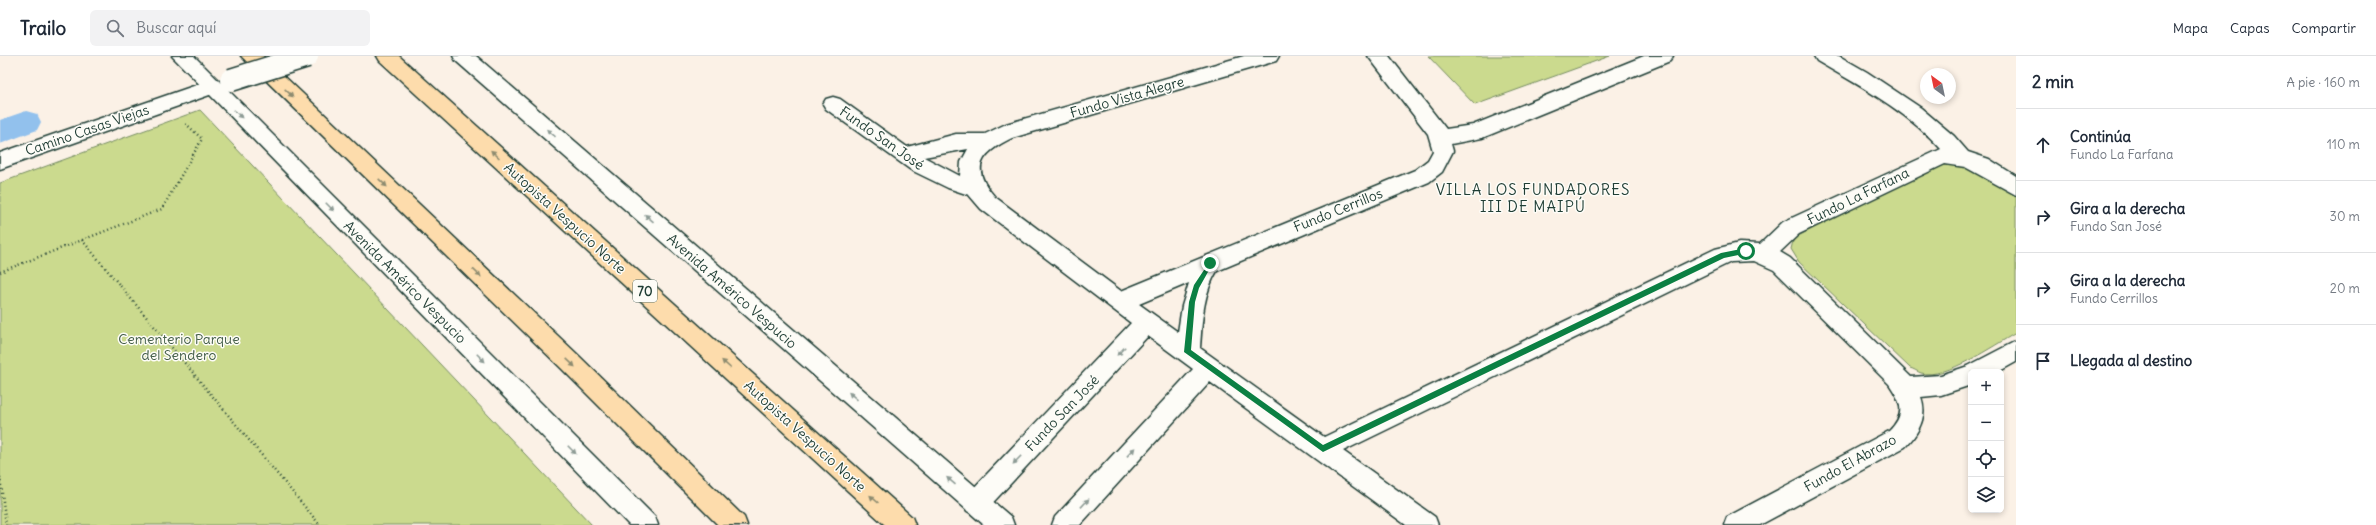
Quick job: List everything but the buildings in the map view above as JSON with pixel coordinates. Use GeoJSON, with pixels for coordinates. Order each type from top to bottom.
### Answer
{"type":"FeatureCollection","features":[{"type":"Feature","properties":{"kind":"highway"},"geometry":{"type":"LineString","coordinates":[[251,56],[570,361],[735,525]]}},
{"type":"Feature","properties":{"kind":"highway","name":"Autopista Vespucio Norte"},"geometry":{"type":"LineString","coordinates":[[387,56],[903,525]]}},
{"type":"Feature","properties":{"kind":"street","name":"Camino Casas Viejas"},"geometry":{"type":"LineString","coordinates":[[0,161],[221,83],[307,56]]}},
{"type":"Feature","properties":{"kind":"street","name":"Avenida Américo Vespucio"},"geometry":{"type":"LineString","coordinates":[[463,56],[1002,525]]}},
{"type":"Feature","properties":{"kind":"street","name":"Fundo Vista Alegre"},"geometry":{"type":"LineString","coordinates":[[969,165],[973,155],[987,142],[1006,132],[1269,56]]}},
{"type":"Feature","properties":{"kind":"street"},"geometry":{"type":"LineString","coordinates":[[1378,56],[1440,137],[1475,133],[1662,56]]}},
{"type":"Feature","properties":{"kind":"street"},"geometry":{"type":"LineString","coordinates":[[1824,56],[1924,120],[1941,134],[1960,157],[1980,164],[2016,186]]}},
{"type":"Feature","properties":{"kind":"street","name":"Avenida Américo Vespucio"},"geometry":{"type":"LineString","coordinates":[[192,60],[221,83],[646,525]]}},
{"type":"Feature","properties":{"kind":"street"},"geometry":{"type":"LineString","coordinates":[[170,101],[192,60]]}},
{"type":"Feature","properties":{"kind":"street","name":"Fundo San José"},"geometry":{"type":"LineString","coordinates":[[833,104],[942,178],[975,188]]}},
{"type":"Feature","properties":{"kind":"street","name":"Fundo Cerrillos"},"geometry":{"type":"LineString","coordinates":[[1119,302],[1422,176],[1435,166],[1442,156],[1443,150],[1440,137]]}},
{"type":"Feature","properties":{"kind":"street"},"geometry":{"type":"LineString","coordinates":[[906,155],[950,142],[975,140],[987,142]]}},
{"type":"Feature","properties":{"kind":"street","name":"Fundo La Farfana"},"geometry":{"type":"LineString","coordinates":[[1765,253],[1791,228],[1936,158],[1960,157]]}},
{"type":"Feature","properties":{"kind":"street","name":"Fundo San José"},"geometry":{"type":"LineString","coordinates":[[969,165],[970,176],[975,188],[988,202],[1119,302],[1426,525]]}},
{"type":"Feature","properties":{"kind":"street"},"geometry":{"type":"LineString","coordinates":[[1323,449],[1723,255],[1746,251],[1765,253],[1782,264],[1888,367],[1906,388],[1941,385],[1968,376]]}},
{"type":"Feature","properties":{"kind":"street"},"geometry":{"type":"LineString","coordinates":[[1188,352],[1192,302],[1196,287],[1210,263]]}},
{"type":"Feature","properties":{"kind":"street","name":"Fundo San José"},"geometry":{"type":"LineString","coordinates":[[976,503],[1147,322]]}},
{"type":"Feature","properties":{"kind":"street"},"geometry":{"type":"LineString","coordinates":[[1983,369],[2016,351]]}},
{"type":"Feature","properties":{"kind":"street"},"geometry":{"type":"LineString","coordinates":[[1064,525],[1209,367]]}},
{"type":"Feature","properties":{"kind":"street","name":"Fundo El Abrazo"},"geometry":{"type":"LineString","coordinates":[[1736,525],[1898,439],[1909,427],[1912,419],[1911,401],[1906,388]]}},
{"type":"Feature","properties":{"kind":"path"},"geometry":{"type":"LineString","coordinates":[[0,272],[162,210],[202,139],[170,101]]}},
{"type":"Feature","properties":{"kind":"path"},"geometry":{"type":"LineString","coordinates":[[82,240],[320,525]]}},
{"type":"Feature","properties":{"kind":"path"},"geometry":{"type":"LineString","coordinates":[[0,477],[6,525]]}},
{"type":"Feature","properties":{"kind":"green space"},"geometry":{"type":"Polygon","coordinates":[[[1428,56],[1610,56],[1475,105],[1428,56]]]}},
{"type":"Feature","properties":{"kind":"green space","name":"Cementerio Parque del Sendero"},"geometry":{"type":"Polygon","coordinates":[[[200,110],[592,525],[0,525],[0,183],[200,110]]]}},
{"type":"Feature","properties":{"kind":"green space"},"geometry":{"type":"Polygon","coordinates":[[[1958,162],[2016,194],[2016,333],[1956,367],[1931,374],[1921,373],[1910,368],[1799,262],[1791,249],[1793,241],[1796,237],[1944,163],[1958,162]]]}},
{"type":"Feature","properties":{"kind":"waterway"},"geometry":{"type":"LineString","coordinates":[[0,132],[26,122]]}},
{"type":"Feature","properties":{"kind":"district","name":"VILLA LOS FUNDADORES III DE MAIPÚ"},"geometry":{"type":"Point","coordinates":[1533,198]}},
{"type":"Feature","properties":{"kind":"route"},"geometry":{"type":"LineString","coordinates":[[1210,263],[1196,287],[1192,302],[1188,352],[1323,449],[1723,255],[1746,251]]}}]}
